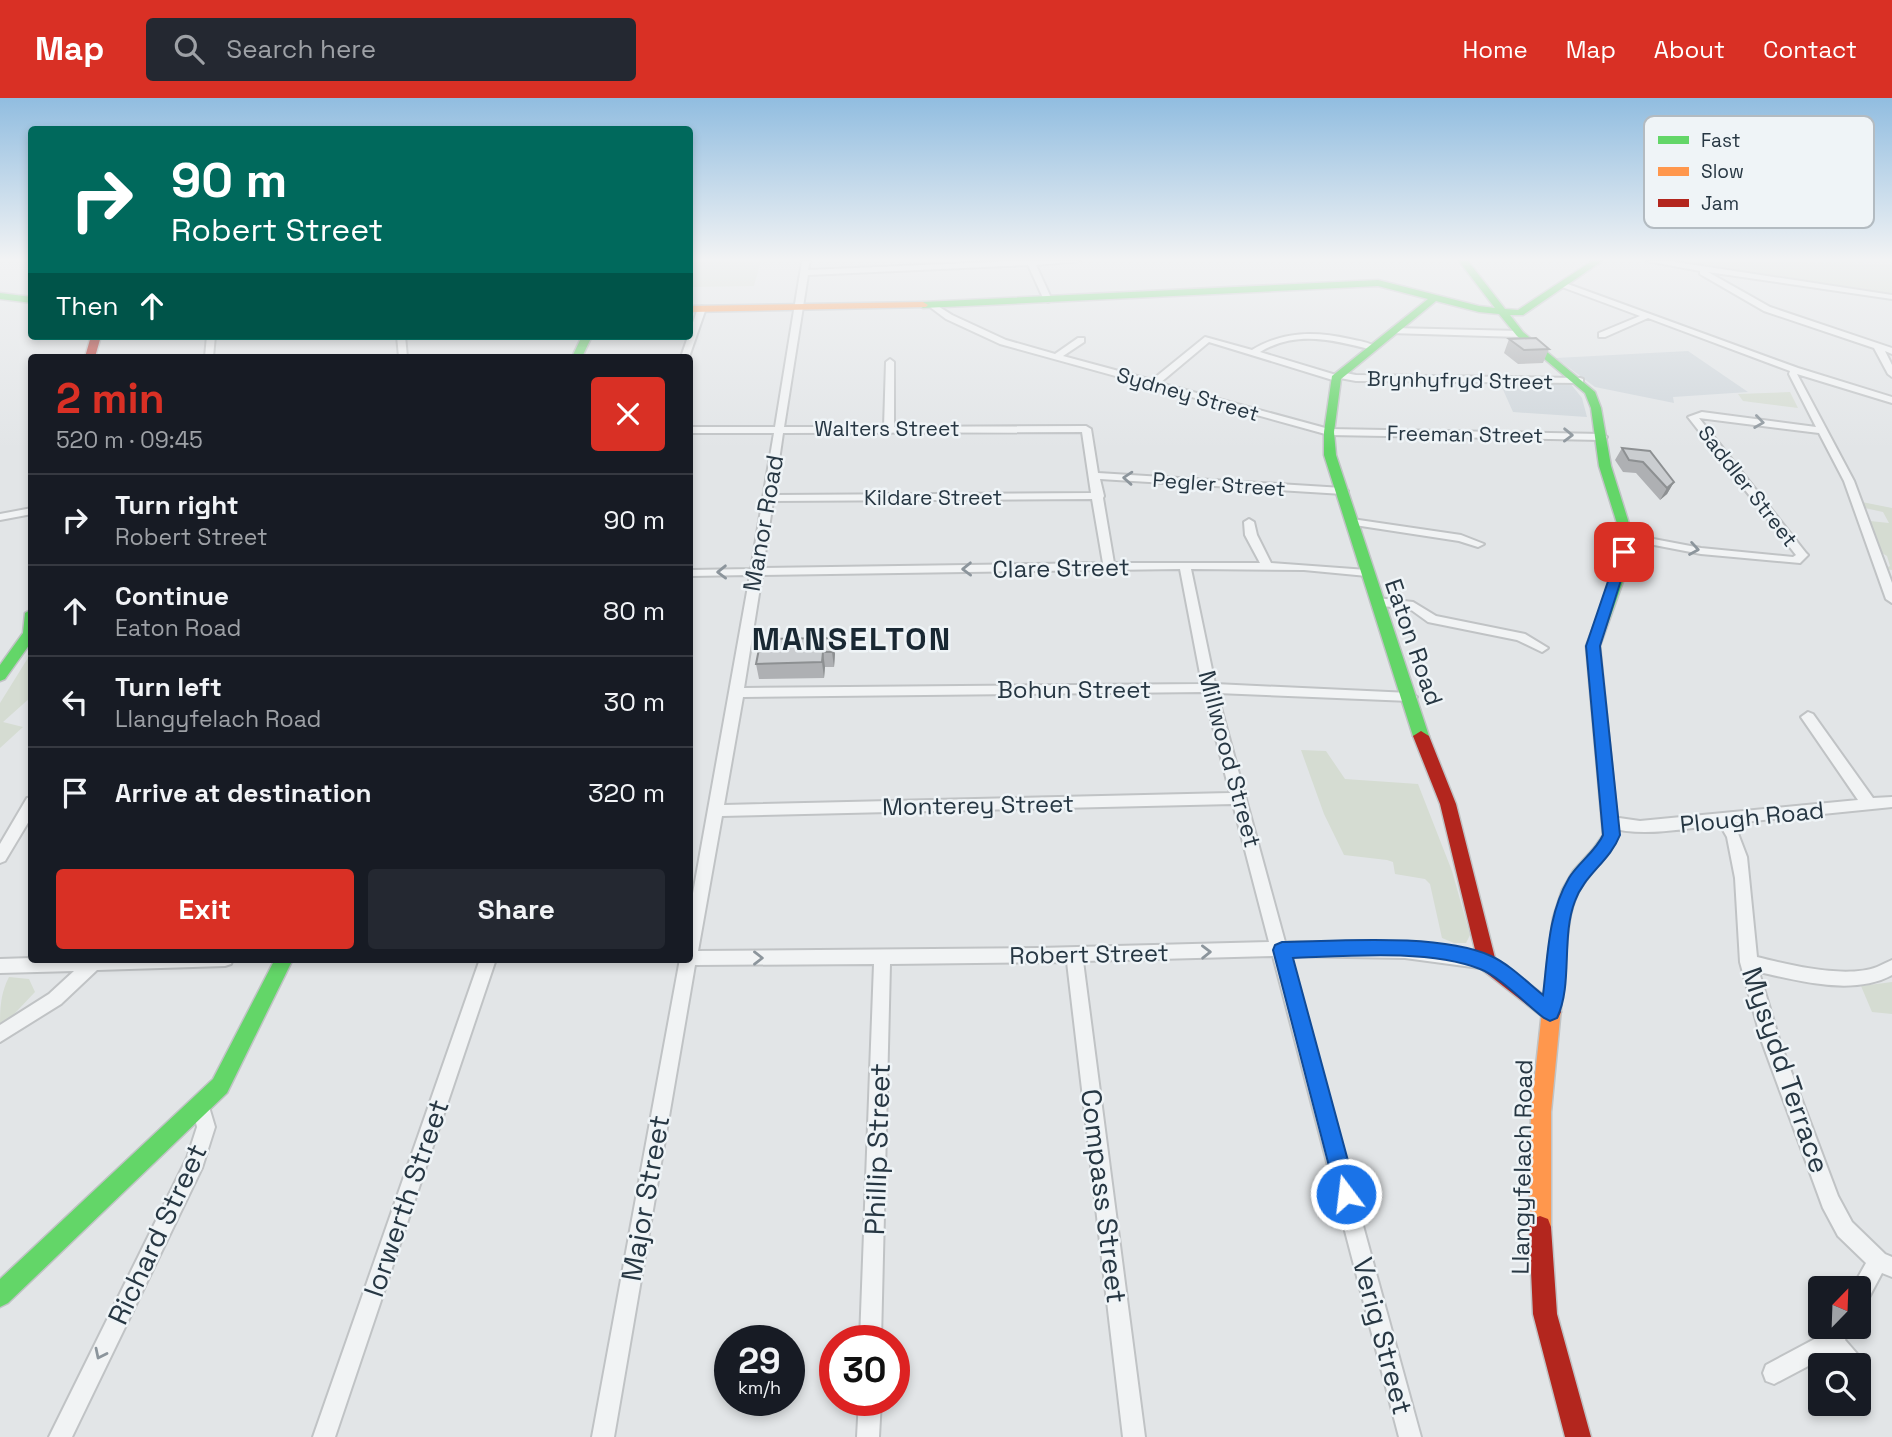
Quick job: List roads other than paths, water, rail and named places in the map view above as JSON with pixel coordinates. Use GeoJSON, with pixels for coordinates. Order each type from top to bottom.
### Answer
{"type":"FeatureCollection","features":[{"type":"Feature","properties":{"kind":"street","name":"Manor Road"},"geometry":{"type":"LineString","coordinates":[[693,934],[737,693],[795,323]]}},
{"type":"Feature","properties":{"kind":"street","name":"Sydney Street"},"geometry":{"type":"LineString","coordinates":[[963,323],[1003,342],[1329,432]]}},
{"type":"Feature","properties":{"kind":"street"},"geometry":{"type":"LineString","coordinates":[[1338,377],[1402,323]]}},
{"type":"Feature","properties":{"kind":"street","name":"Llangyfelach Road"},"geometry":{"type":"LineString","coordinates":[[1511,323],[1520,334],[1580,381],[1596,403],[1603,455],[1622,506],[1627,537],[1621,567],[1597,626],[1593,646],[1612,823],[1607,846],[1583,870],[1566,899],[1560,921],[1541,1112],[1541,1276],[1545,1314],[1578,1437]]}},
{"type":"Feature","properties":{"kind":"street"},"geometry":{"type":"LineString","coordinates":[[1602,335],[1629,323]]}},
{"type":"Feature","properties":{"kind":"street"},"geometry":{"type":"LineString","coordinates":[[1672,323],[1795,370],[1892,400]]}},
{"type":"Feature","properties":{"kind":"street"},"geometry":{"type":"LineString","coordinates":[[1809,323],[1892,351]]}},
{"type":"Feature","properties":{"kind":"street"},"geometry":{"type":"LineString","coordinates":[[1393,331],[1520,334]]}},
{"type":"Feature","properties":{"kind":"street"},"geometry":{"type":"LineString","coordinates":[[1254,352],[1278,338],[1321,335],[1372,347]]}},
{"type":"Feature","properties":{"kind":"street"},"geometry":{"type":"LineString","coordinates":[[1056,357],[1081,340]]}},
{"type":"Feature","properties":{"kind":"street","name":"Brynhyfryd Street"},"geometry":{"type":"LineString","coordinates":[[1153,384],[1208,340],[1338,377],[1356,379],[1580,381]]}},
{"type":"Feature","properties":{"kind":"street"},"geometry":{"type":"LineString","coordinates":[[1878,347],[1892,374]]}},
{"type":"Feature","properties":{"kind":"street"},"geometry":{"type":"LineString","coordinates":[[889,428],[890,362]]}},
{"type":"Feature","properties":{"kind":"street"},"geometry":{"type":"LineString","coordinates":[[1795,370],[1793,374],[1849,481],[1886,572],[1892,599]]}},
{"type":"Feature","properties":{"kind":"street","name":"Eaton Road"},"geometry":{"type":"LineString","coordinates":[[1338,377],[1329,432],[1330,455],[1367,573],[1448,804],[1487,962]]}},
{"type":"Feature","properties":{"kind":"street","name":"Saddler Street"},"geometry":{"type":"LineString","coordinates":[[1627,537],[1774,561],[1796,561],[1802,555],[1693,417],[1702,415],[1824,431]]}},
{"type":"Feature","properties":{"kind":"street","name":"Walters Street"},"geometry":{"type":"LineString","coordinates":[[693,430],[1086,429],[1095,476]]}},
{"type":"Feature","properties":{"kind":"street","name":"Freeman Street"},"geometry":{"type":"LineString","coordinates":[[1329,432],[1602,438]]}},
{"type":"Feature","properties":{"kind":"street"},"geometry":{"type":"LineString","coordinates":[[1095,476],[1109,567]]}},
{"type":"Feature","properties":{"kind":"street","name":"Pegler Street"},"geometry":{"type":"LineString","coordinates":[[1095,476],[1342,491]]}},
{"type":"Feature","properties":{"kind":"street","name":"Kildare Street"},"geometry":{"type":"LineString","coordinates":[[768,498],[1099,496]]}},
{"type":"Feature","properties":{"kind":"street"},"geometry":{"type":"LineString","coordinates":[[0,517],[28,512]]}},
{"type":"Feature","properties":{"kind":"street"},"geometry":{"type":"LineString","coordinates":[[1248,522],[1251,535],[1267,566]]}},
{"type":"Feature","properties":{"kind":"street"},"geometry":{"type":"LineString","coordinates":[[1352,522],[1461,538],[1478,544]]}},
{"type":"Feature","properties":{"kind":"street","name":"Clare Street"},"geometry":{"type":"LineString","coordinates":[[693,573],[1185,565],[1267,566],[1367,573]]}},
{"type":"Feature","properties":{"kind":"street","name":"Millwood Street"},"geometry":{"type":"LineString","coordinates":[[1185,565],[1209,688],[1282,950]]}},
{"type":"Feature","properties":{"kind":"street"},"geometry":{"type":"LineString","coordinates":[[1377,602],[1404,604],[1432,619],[1524,633],[1542,648]]}},
{"type":"Feature","properties":{"kind":"street"},"geometry":{"type":"LineString","coordinates":[[0,676],[28,636]]}},
{"type":"Feature","properties":{"kind":"street","name":"Bohun Street"},"geometry":{"type":"LineString","coordinates":[[737,693],[1209,688],[1410,697]]}},
{"type":"Feature","properties":{"kind":"street"},"geometry":{"type":"LineString","coordinates":[[1808,717],[1869,804]]}},
{"type":"Feature","properties":{"kind":"street","name":"Monterey Street"},"geometry":{"type":"LineString","coordinates":[[715,811],[1240,798]]}},
{"type":"Feature","properties":{"kind":"street","name":"Plough Road"},"geometry":{"type":"LineString","coordinates":[[1612,823],[1640,827],[1726,821],[1892,802]]}},
{"type":"Feature","properties":{"kind":"street"},"geometry":{"type":"LineString","coordinates":[[0,857],[28,809]]}},
{"type":"Feature","properties":{"kind":"street","name":"Mysydd Terrace"},"geometry":{"type":"LineString","coordinates":[[1726,821],[1737,837],[1748,962],[1754,988],[1830,1201],[1845,1229],[1885,1264]]}},
{"type":"Feature","properties":{"kind":"street","name":"Robert Street"},"geometry":{"type":"LineString","coordinates":[[693,959],[1393,948],[1487,962]]}},
{"type":"Feature","properties":{"kind":"street","name":"Verig Street"},"geometry":{"type":"LineString","coordinates":[[1282,950],[1410,1437]]}},
{"type":"Feature","properties":{"kind":"street","name":"Compass Street"},"geometry":{"type":"LineString","coordinates":[[1074,955],[1134,1437]]}},
{"type":"Feature","properties":{"kind":"street","name":"Phillip Street"},"geometry":{"type":"LineString","coordinates":[[871,1325],[882,957]]}},
{"type":"Feature","properties":{"kind":"street"},"geometry":{"type":"LineString","coordinates":[[1487,962],[1550,1012]]}},
{"type":"Feature","properties":{"kind":"street"},"geometry":{"type":"LineString","coordinates":[[1748,962],[1809,973],[1854,977],[1876,976],[1892,967]]}},
{"type":"Feature","properties":{"kind":"street"},"geometry":{"type":"LineString","coordinates":[[0,966],[111,963]]}},
{"type":"Feature","properties":{"kind":"street","name":"Richard Street"},"geometry":{"type":"LineString","coordinates":[[60,1437],[195,1161],[206,1127],[201,1107],[220,1086],[282,963]]}},
{"type":"Feature","properties":{"kind":"street","name":"Iorwerth Street"},"geometry":{"type":"LineString","coordinates":[[324,1437],[487,963]]}},
{"type":"Feature","properties":{"kind":"street","name":"Major Street"},"geometry":{"type":"LineString","coordinates":[[603,1437],[688,963]]}},
{"type":"Feature","properties":{"kind":"street"},"geometry":{"type":"LineString","coordinates":[[0,1034],[55,999],[91,965]]}},
{"type":"Feature","properties":{"kind":"street"},"geometry":{"type":"LineString","coordinates":[[0,1295],[201,1107]]}},
{"type":"Feature","properties":{"kind":"street"},"geometry":{"type":"LineString","coordinates":[[1871,1282],[1885,1264]]}},
{"type":"Feature","properties":{"kind":"street"},"geometry":{"type":"LineString","coordinates":[[1774,1373],[1829,1339]]}},
{"type":"Feature","properties":{"kind":"street"},"geometry":{"type":"LineString","coordinates":[[869,1437],[870,1416]]}},
{"type":"Feature","properties":{"kind":"district","name":"MANSELTON"},"geometry":{"type":"Point","coordinates":[852,639]}}]}
